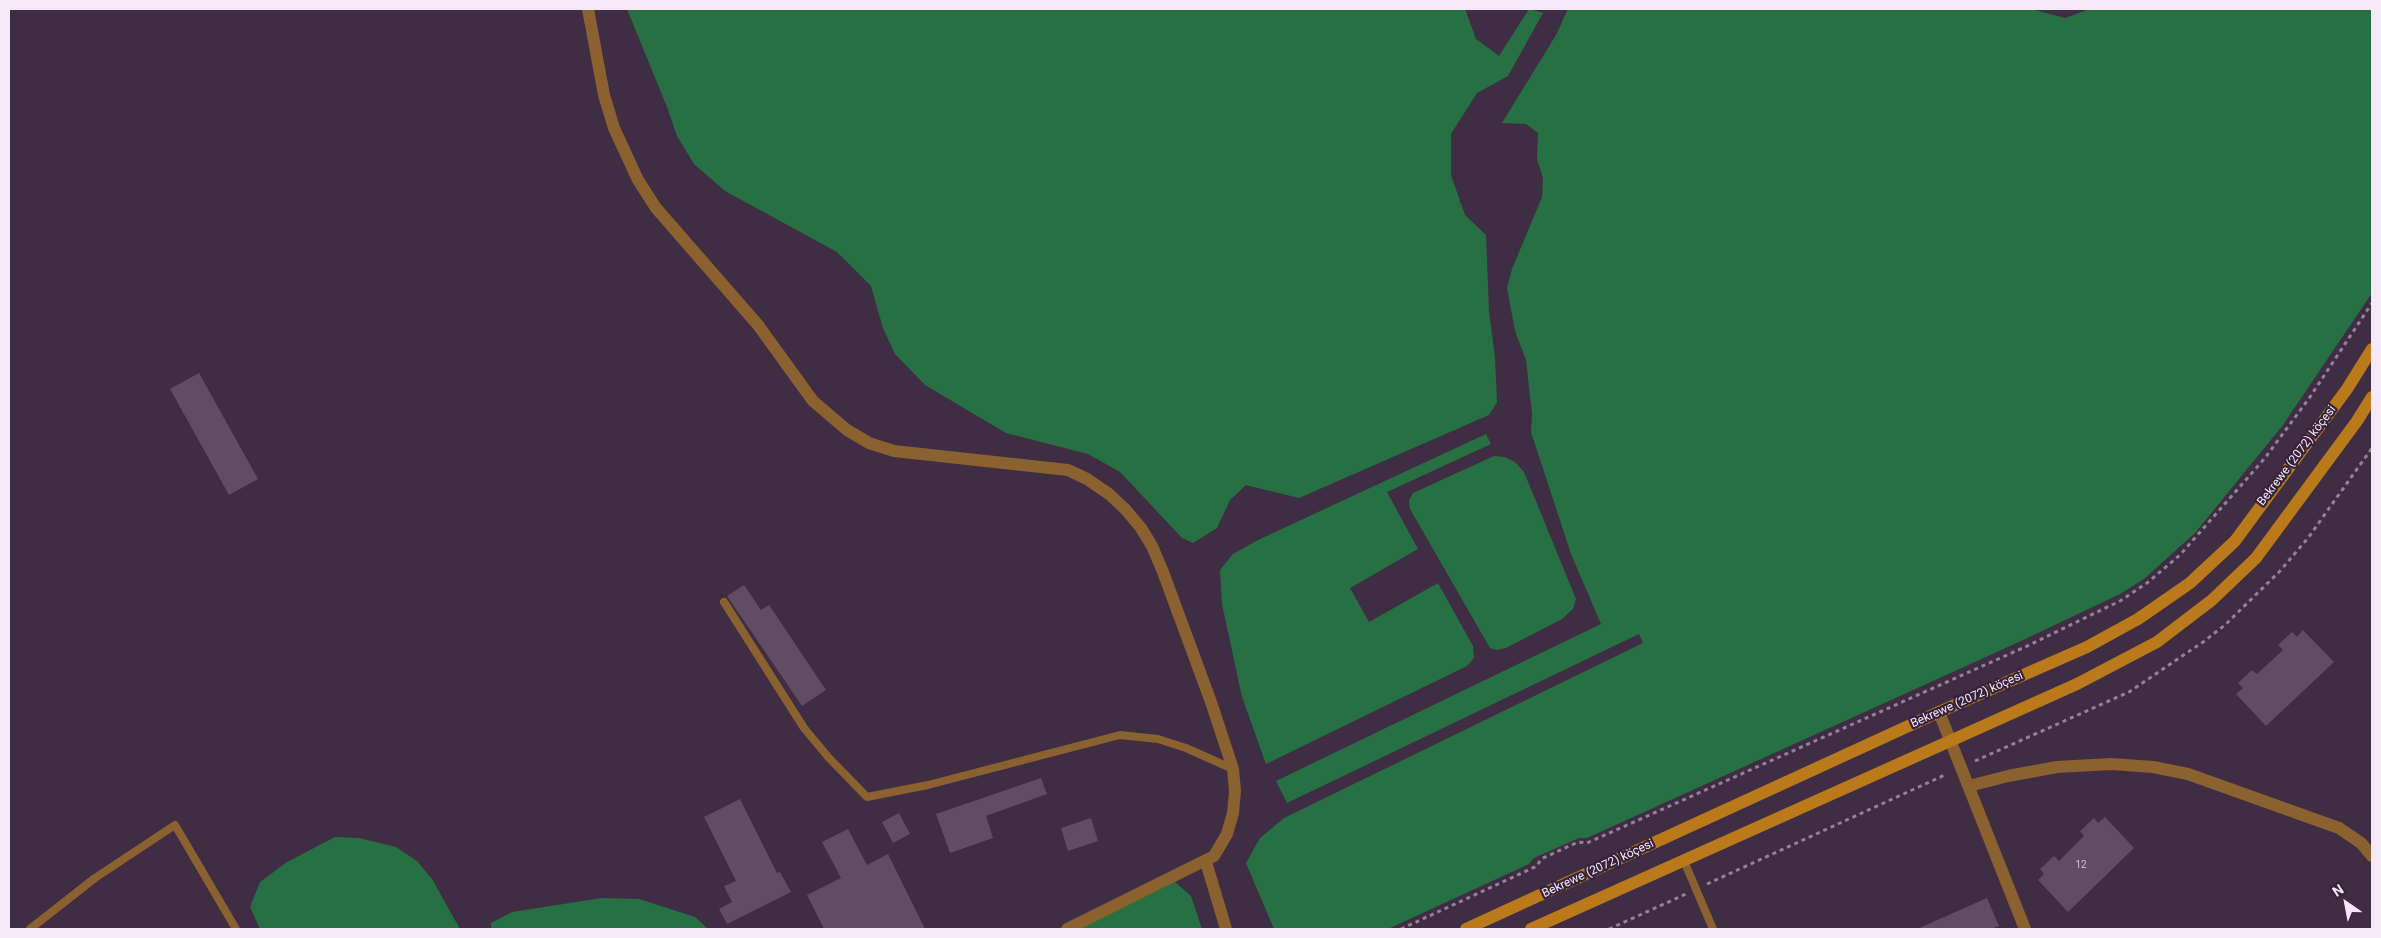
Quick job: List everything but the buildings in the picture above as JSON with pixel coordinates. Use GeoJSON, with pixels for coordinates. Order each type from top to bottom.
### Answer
{"type":"FeatureCollection","features":[{"type":"Feature","properties":{"kind":"main road","name":"Bekrewe (2072) köçesi"},"geometry":{"type":"LineString","coordinates":[[1466,929],[1939,712],[2087,648],[2138,618],[2190,583],[2235,541],[2347,389],[2372,349]]}},
{"type":"Feature","properties":{"kind":"main road"},"geometry":{"type":"LineString","coordinates":[[1531,929],[2077,684],[2157,642],[2212,600],[2256,558],[2358,421],[2372,397]]}},
{"type":"Feature","properties":{"kind":"street"},"geometry":{"type":"LineString","coordinates":[[588,9],[604,94],[614,128],[638,180],[656,208],[758,325],[812,401],[847,430],[869,443],[894,451],[1068,470],[1109,494],[1141,528],[1163,572],[1212,702],[1233,769],[1235,792],[1233,813],[1227,834],[1214,856],[1206,862],[1067,929]]}},
{"type":"Feature","properties":{"kind":"street"},"geometry":{"type":"LineString","coordinates":[[1939,712],[2025,929]]}},
{"type":"Feature","properties":{"kind":"street"},"geometry":{"type":"LineString","coordinates":[[1969,786],[1983,781],[2057,767],[2111,764],[2153,767],[2188,774],[2340,828],[2360,843],[2372,856]]}},
{"type":"Feature","properties":{"kind":"street"},"geometry":{"type":"LineString","coordinates":[[1206,862],[1226,929]]}},
{"type":"Feature","properties":{"kind":"lane"},"geometry":{"type":"LineString","coordinates":[[724,602],[804,728],[829,758],[867,797],[928,785],[1120,735],[1158,739],[1206,755],[1233,769]]}},
{"type":"Feature","properties":{"kind":"lane"},"geometry":{"type":"LineString","coordinates":[[30,929],[95,878],[175,825],[236,929]]}},
{"type":"Feature","properties":{"kind":"lane"},"geometry":{"type":"LineString","coordinates":[[1684,861],[1713,929]]}},
{"type":"Feature","properties":{"kind":"path"},"geometry":{"type":"LineString","coordinates":[[1401,929],[1537,866],[1540,859],[1578,842],[1587,843],[2025,647],[2120,600],[2147,583],[2180,555],[2264,458],[2294,420],[2372,303]]}},
{"type":"Feature","properties":{"kind":"green space"},"geometry":{"type":"Polygon","coordinates":[[[627,9],[1465,9],[1476,39],[1499,56],[1529,9],[1543,13],[1508,76],[1477,93],[1451,134],[1451,175],[1465,215],[1486,235],[1489,311],[1495,358],[1497,402],[1489,415],[1299,498],[1246,485],[1230,500],[1217,528],[1193,543],[1182,538],[1120,472],[1088,454],[1006,433],[925,385],[895,354],[883,328],[871,286],[837,252],[725,191],[694,164],[677,136],[627,9]]]}},
{"type":"Feature","properties":{"kind":"green space"},"geometry":{"type":"Polygon","coordinates":[[[1568,9],[2031,9],[2065,18],[2090,9],[2372,9],[2372,293],[2283,425],[2195,533],[2144,579],[2120,594],[2021,641],[1587,838],[1579,838],[1534,858],[1529,864],[1388,929],[1274,929],[1246,863],[1260,838],[1284,818],[1643,643],[1639,634],[1287,803],[1276,781],[1601,624],[1571,554],[1531,432],[1532,414],[1526,360],[1515,331],[1507,288],[1512,269],[1542,197],[1543,178],[1537,159],[1538,133],[1526,124],[1502,123],[1556,35],[1568,9]]]}},
{"type":"Feature","properties":{"kind":"green space"},"geometry":{"type":"Polygon","coordinates":[[[1486,434],[1491,444],[1387,492],[1418,549],[1350,588],[1369,622],[1438,583],[1473,646],[1474,658],[1467,666],[1266,764],[1242,697],[1222,604],[1220,570],[1233,554],[1258,540],[1486,434]]]}},
{"type":"Feature","properties":{"kind":"green space"},"geometry":{"type":"Polygon","coordinates":[[[1494,456],[1505,457],[1515,462],[1524,472],[1576,599],[1573,609],[1562,619],[1506,648],[1497,650],[1490,648],[1410,509],[1409,500],[1413,493],[1494,456]]]}},
{"type":"Feature","properties":{"kind":"green space"},"geometry":{"type":"Polygon","coordinates":[[[335,837],[359,838],[396,847],[417,861],[432,879],[460,929],[260,929],[250,907],[260,882],[287,862],[335,837]]]}},
{"type":"Feature","properties":{"kind":"green space"},"geometry":{"type":"Polygon","coordinates":[[[1175,882],[1191,896],[1202,929],[1078,929],[1175,882]]]}},
{"type":"Feature","properties":{"kind":"green space"},"geometry":{"type":"Polygon","coordinates":[[[602,898],[639,899],[695,917],[708,929],[491,929],[491,923],[512,912],[602,898]]]}}]}
